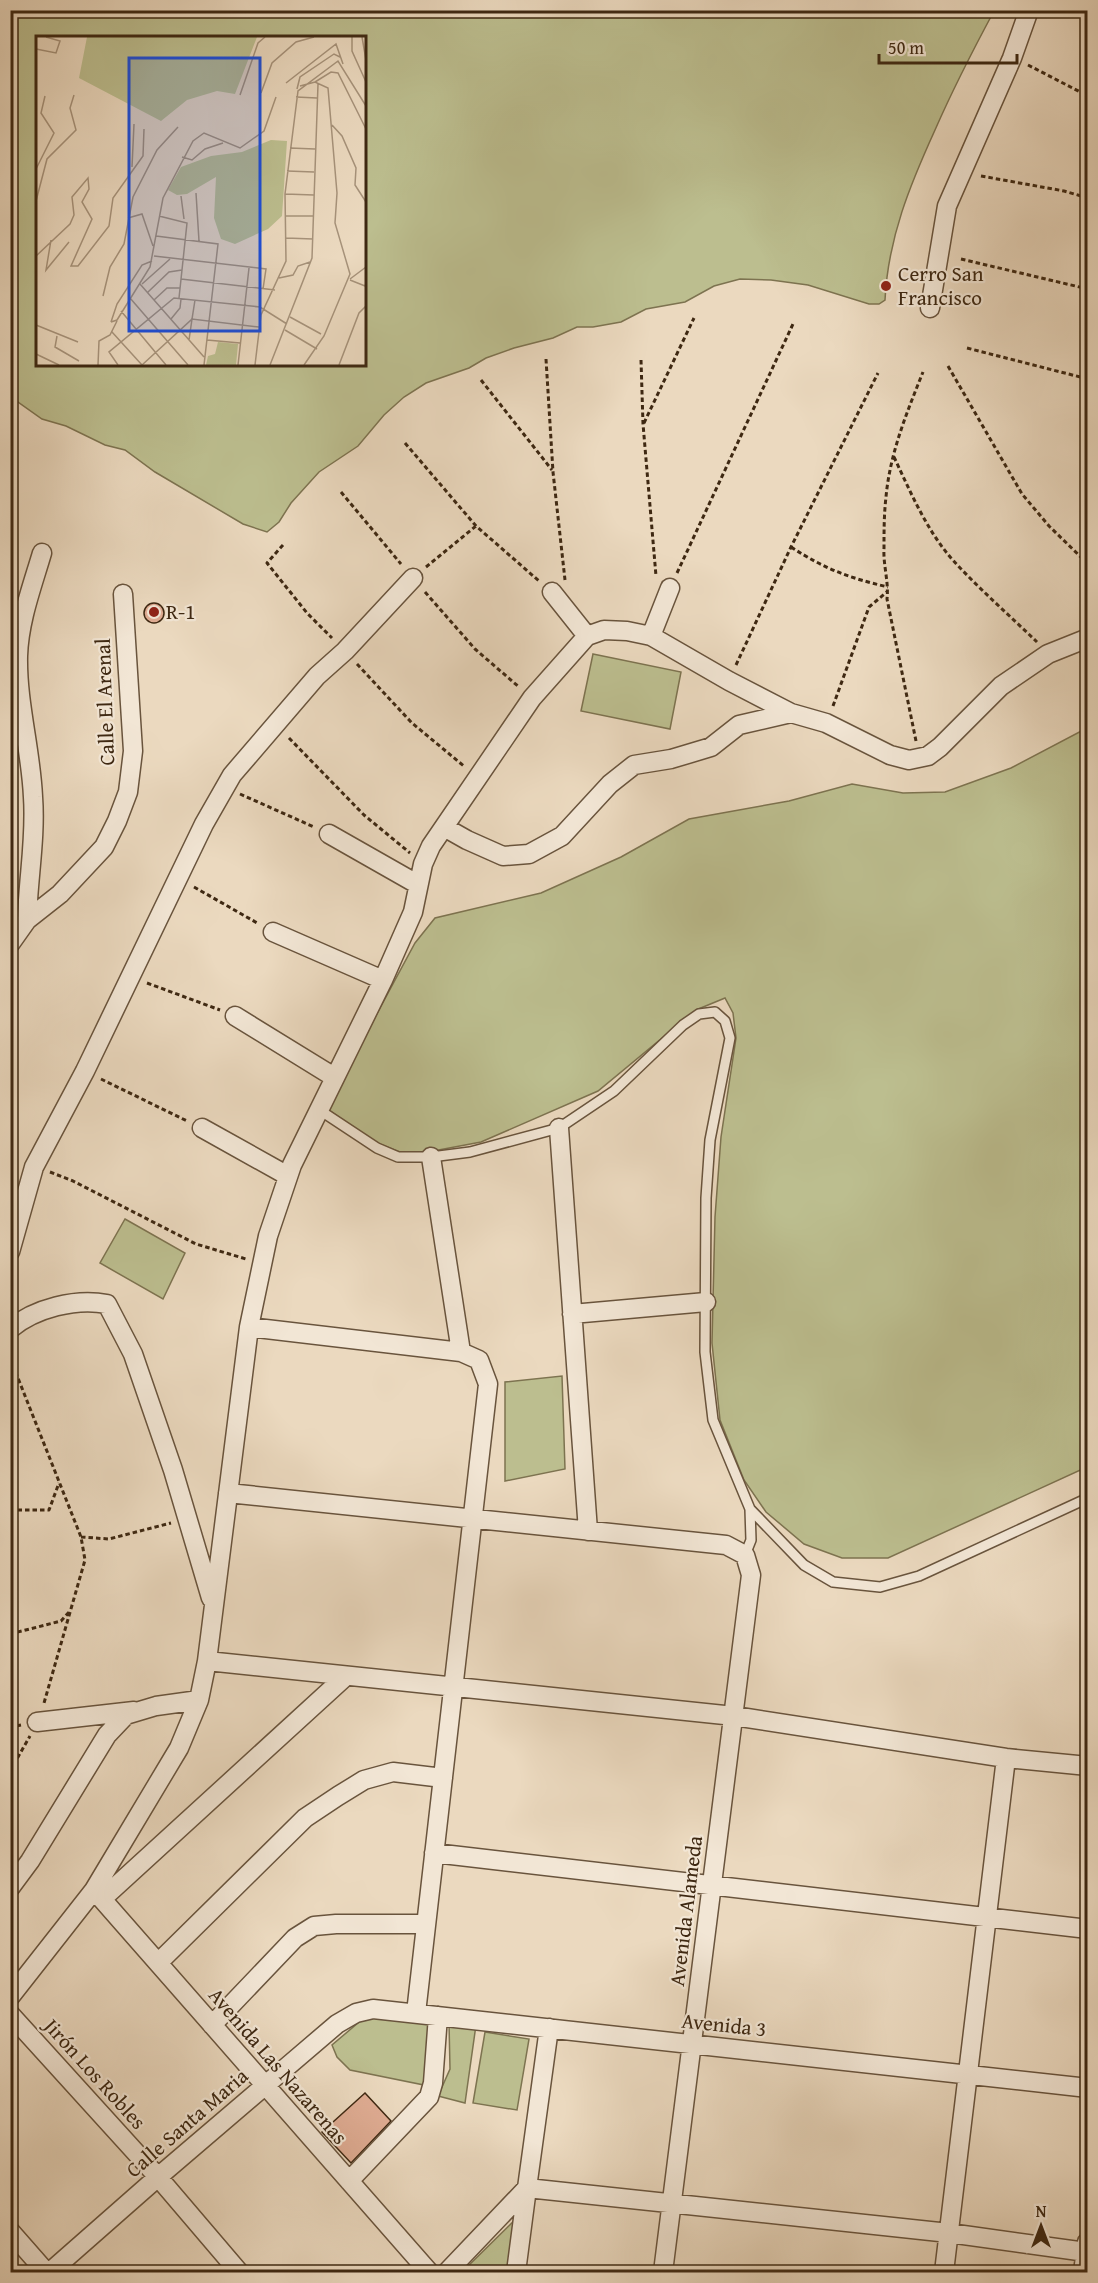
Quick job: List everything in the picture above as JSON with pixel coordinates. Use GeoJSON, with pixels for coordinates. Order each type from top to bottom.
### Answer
{"type":"FeatureCollection","features":[{"type":"Feature","properties":{"kind":"street"},"geometry":{"type":"LineString","coordinates":[[930,308],[947,206],[1012,58],[1029,10]]}},
{"type":"Feature","properties":{"kind":"street"},"geometry":{"type":"LineString","coordinates":[[27,920],[27,881],[33,852],[33,804],[19,690],[18,655],[20,628],[42,553]]}},
{"type":"Feature","properties":{"kind":"street"},"geometry":{"type":"LineString","coordinates":[[10,1252],[34,1167],[85,1071],[204,824],[232,775],[317,676],[345,651],[413,578]]}},
{"type":"Feature","properties":{"kind":"street"},"geometry":{"type":"LineString","coordinates":[[651,636],[670,588]]}},
{"type":"Feature","properties":{"kind":"street"},"geometry":{"type":"LineString","coordinates":[[552,592],[587,636]]}},
{"type":"Feature","properties":{"kind":"street","name":"Calle El Arenal"},"geometry":{"type":"LineString","coordinates":[[10,944],[27,920],[60,894],[104,847],[128,792],[133,751],[123,594]]}},
{"type":"Feature","properties":{"kind":"street"},"geometry":{"type":"LineString","coordinates":[[98,1894],[179,1748],[199,1700],[207,1661],[249,1327],[268,1236],[288,1176],[413,912],[417,884],[431,846],[532,698],[587,636],[604,630],[627,631],[651,636],[729,681],[791,713],[826,723],[890,755],[909,760],[928,756],[940,747],[1001,686],[1048,654],[1088,638]]}},
{"type":"Feature","properties":{"kind":"street"},"geometry":{"type":"LineString","coordinates":[[444,827],[503,856],[530,854],[562,836],[610,784],[634,765],[671,759],[711,747],[739,725],[791,713]]}},
{"type":"Feature","properties":{"kind":"street"},"geometry":{"type":"LineString","coordinates":[[329,834],[417,884]]}},
{"type":"Feature","properties":{"kind":"street"},"geometry":{"type":"LineString","coordinates":[[273,932],[382,981]]}},
{"type":"Feature","properties":{"kind":"street"},"geometry":{"type":"LineString","coordinates":[[235,1017],[334,1077]]}},
{"type":"Feature","properties":{"kind":"street"},"geometry":{"type":"LineString","coordinates":[[202,1128],[288,1176]]}},
{"type":"Feature","properties":{"kind":"street"},"geometry":{"type":"LineString","coordinates":[[559,1128],[588,1531]]}},
{"type":"Feature","properties":{"kind":"street"},"geometry":{"type":"LineString","coordinates":[[431,1157],[461,1352]]}},
{"type":"Feature","properties":{"kind":"street"},"geometry":{"type":"LineString","coordinates":[[10,1329],[18,1322],[46,1309],[91,1301],[107,1304],[133,1354],[188,1520],[213,1606]]}},
{"type":"Feature","properties":{"kind":"street"},"geometry":{"type":"LineString","coordinates":[[572,1314],[706,1302]]}},
{"type":"Feature","properties":{"kind":"street"},"geometry":{"type":"LineString","coordinates":[[249,1327],[461,1352],[479,1360],[488,1384],[416,2013]]}},
{"type":"Feature","properties":{"kind":"street"},"geometry":{"type":"LineString","coordinates":[[228,1493],[726,1545],[746,1555]]}},
{"type":"Feature","properties":{"kind":"street","name":"Avenida Alameda"},"geometry":{"type":"LineString","coordinates":[[663,2272],[752,1575],[746,1555]]}},
{"type":"Feature","properties":{"kind":"street"},"geometry":{"type":"LineString","coordinates":[[207,1661],[734,1716],[1006,1758],[1088,1766]]}},
{"type":"Feature","properties":{"kind":"street"},"geometry":{"type":"LineString","coordinates":[[10,1997],[98,1894],[346,1676]]}},
{"type":"Feature","properties":{"kind":"street"},"geometry":{"type":"LineString","coordinates":[[37,1722],[143,1710],[199,1700]]}},
{"type":"Feature","properties":{"kind":"street"},"geometry":{"type":"LineString","coordinates":[[10,1888],[30,1861],[107,1735],[126,1715],[143,1710]]}},
{"type":"Feature","properties":{"kind":"street"},"geometry":{"type":"LineString","coordinates":[[944,2272],[1006,1758]]}},
{"type":"Feature","properties":{"kind":"street"},"geometry":{"type":"LineString","coordinates":[[158,1964],[305,1818],[338,1796],[364,1780],[393,1772],[443,1778]]}},
{"type":"Feature","properties":{"kind":"street"},"geometry":{"type":"LineString","coordinates":[[434,1853],[1088,1929]]}},
{"type":"Feature","properties":{"kind":"street","name":"Avenida Las Nazarenas"},"geometry":{"type":"LineString","coordinates":[[98,1894],[429,2272]]}},
{"type":"Feature","properties":{"kind":"street"},"geometry":{"type":"LineString","coordinates":[[212,2025],[295,1938],[314,1926],[426,1924]]}},
{"type":"Feature","properties":{"kind":"street","name":"Avenida 3"},"geometry":{"type":"LineString","coordinates":[[356,2013],[373,2009],[416,2013],[1088,2088]]}},
{"type":"Feature","properties":{"kind":"street","name":"Calle Santa Maria"},"geometry":{"type":"LineString","coordinates":[[49,2272],[337,2024],[356,2013]]}},
{"type":"Feature","properties":{"kind":"street","name":"Jirón Los Robles"},"geometry":{"type":"LineString","coordinates":[[10,2014],[158,2177],[239,2272]]}},
{"type":"Feature","properties":{"kind":"street"},"geometry":{"type":"LineString","coordinates":[[349,2181],[429,2097],[433,2083],[438,2016]]}},
{"type":"Feature","properties":{"kind":"street"},"geometry":{"type":"LineString","coordinates":[[516,2272],[549,2028]]}},
{"type":"Feature","properties":{"kind":"street"},"geometry":{"type":"LineString","coordinates":[[527,2187],[1087,2246],[1083,2272]]}},
{"type":"Feature","properties":{"kind":"street"},"geometry":{"type":"LineString","coordinates":[[447,2272],[527,2187]]}},
{"type":"Feature","properties":{"kind":"street"},"geometry":{"type":"LineString","coordinates":[[10,2231],[49,2272]]}},
{"type":"Feature","properties":{"kind":"lane"},"geometry":{"type":"LineString","coordinates":[[318,1109],[376,1148],[399,1157],[431,1157],[470,1152],[559,1128],[614,1091],[683,1025],[699,1014],[715,1012],[725,1021],[729,1038],[710,1140],[706,1198],[705,1352],[713,1420],[750,1509],[752,1540],[746,1555]]}},
{"type":"Feature","properties":{"kind":"lane"},"geometry":{"type":"LineString","coordinates":[[750,1509],[804,1565],[833,1582],[880,1587],[919,1576],[1088,1498]]}},
{"type":"Feature","properties":{"kind":"path"},"geometry":{"type":"LineString","coordinates":[[1026,64],[1088,96]]}},
{"type":"Feature","properties":{"kind":"path"},"geometry":{"type":"LineString","coordinates":[[978,176],[1064,191],[1088,198]]}},
{"type":"Feature","properties":{"kind":"path"},"geometry":{"type":"LineString","coordinates":[[961,258],[1088,289]]}},
{"type":"Feature","properties":{"kind":"path"},"geometry":{"type":"LineString","coordinates":[[643,424],[694,318]]}},
{"type":"Feature","properties":{"kind":"path"},"geometry":{"type":"LineString","coordinates":[[641,360],[643,424],[657,581],[670,588],[793,324]]}},
{"type":"Feature","properties":{"kind":"path"},"geometry":{"type":"LineString","coordinates":[[967,348],[1088,380]]}},
{"type":"Feature","properties":{"kind":"path"},"geometry":{"type":"LineString","coordinates":[[405,443],[476,526],[552,592],[566,584],[554,472],[546,359]]}},
{"type":"Feature","properties":{"kind":"path"},"geometry":{"type":"LineString","coordinates":[[948,366],[1022,494],[1049,526],[1088,564]]}},
{"type":"Feature","properties":{"kind":"path"},"geometry":{"type":"LineString","coordinates":[[920,758],[887,599],[888,589],[883,557],[886,495],[893,455],[923,372]]}},
{"type":"Feature","properties":{"kind":"path"},"geometry":{"type":"LineString","coordinates":[[729,681],[791,547],[878,373]]}},
{"type":"Feature","properties":{"kind":"path"},"geometry":{"type":"LineString","coordinates":[[481,380],[554,472]]}},
{"type":"Feature","properties":{"kind":"path"},"geometry":{"type":"LineString","coordinates":[[893,455],[915,500],[950,557],[1048,654]]}},
{"type":"Feature","properties":{"kind":"path"},"geometry":{"type":"LineString","coordinates":[[341,492],[475,649],[532,698]]}},
{"type":"Feature","properties":{"kind":"path"},"geometry":{"type":"LineString","coordinates":[[413,578],[476,526]]}},
{"type":"Feature","properties":{"kind":"path"},"geometry":{"type":"LineString","coordinates":[[283,545],[267,563],[308,613],[412,723],[478,778]]}},
{"type":"Feature","properties":{"kind":"path"},"geometry":{"type":"LineString","coordinates":[[791,547],[848,578],[888,589]]}},
{"type":"Feature","properties":{"kind":"path"},"geometry":{"type":"LineString","coordinates":[[826,723],[869,606],[888,589]]}},
{"type":"Feature","properties":{"kind":"path"},"geometry":{"type":"LineString","coordinates":[[275,724],[364,815],[423,864]]}},
{"type":"Feature","properties":{"kind":"path"},"geometry":{"type":"LineString","coordinates":[[225,788],[329,834]]}},
{"type":"Feature","properties":{"kind":"path"},"geometry":{"type":"LineString","coordinates":[[179,879],[273,932]]}},
{"type":"Feature","properties":{"kind":"path"},"geometry":{"type":"LineString","coordinates":[[131,976],[235,1017]]}},
{"type":"Feature","properties":{"kind":"path"},"geometry":{"type":"LineString","coordinates":[[85,1071],[202,1128]]}},
{"type":"Feature","properties":{"kind":"path"},"geometry":{"type":"LineString","coordinates":[[34,1167],[74,1181],[196,1244],[262,1264]]}},
{"type":"Feature","properties":{"kind":"path"},"geometry":{"type":"LineString","coordinates":[[10,1358],[81,1537],[85,1560],[37,1722],[10,1771]]}},
{"type":"Feature","properties":{"kind":"path"},"geometry":{"type":"LineString","coordinates":[[10,1510],[49,1509],[59,1483]]}},
{"type":"Feature","properties":{"kind":"path"},"geometry":{"type":"LineString","coordinates":[[81,1537],[109,1539],[188,1520]]}},
{"type":"Feature","properties":{"kind":"path"},"geometry":{"type":"LineString","coordinates":[[10,1634],[61,1621],[71,1610]]}},
{"type":"Feature","properties":{"kind":"green space"},"geometry":{"type":"Polygon","coordinates":[[[11,10],[994,11],[949,100],[909,192],[891,255],[885,300],[879,304],[869,304],[808,285],[740,279],[714,286],[685,302],[646,309],[621,322],[593,327],[577,327],[553,338],[486,358],[469,368],[426,383],[404,397],[384,415],[358,446],[319,472],[291,503],[279,522],[267,532],[243,524],[155,472],[125,450],[105,445],[66,426],[42,419],[11,397],[11,10]]]}},
{"type":"Feature","properties":{"kind":"green space"},"geometry":{"type":"Polygon","coordinates":[[[593,654],[681,672],[670,729],[581,711],[593,654]]]}},
{"type":"Feature","properties":{"kind":"green space"},"geometry":{"type":"Polygon","coordinates":[[[1087,728],[1087,1467],[888,1558],[842,1558],[804,1544],[766,1512],[744,1480],[720,1420],[712,1343],[715,1217],[721,1137],[736,1038],[733,1013],[725,998],[696,1010],[598,1091],[481,1142],[428,1152],[400,1152],[377,1143],[326,1108],[415,943],[435,918],[541,893],[621,857],[689,819],[789,801],[852,784],[903,793],[945,792],[1011,768],[1087,728]]]}},
{"type":"Feature","properties":{"kind":"green space"},"geometry":{"type":"Polygon","coordinates":[[[125,1219],[185,1253],[163,1299],[100,1263],[125,1219]]]}},
{"type":"Feature","properties":{"kind":"green space"},"geometry":{"type":"Polygon","coordinates":[[[562,1376],[565,1469],[505,1481],[505,1382],[562,1376]]]}},
{"type":"Feature","properties":{"kind":"green space"},"geometry":{"type":"Polygon","coordinates":[[[365,2017],[422,2019],[431,2027],[429,2086],[350,2070],[337,2057],[332,2045],[365,2017]]]}},
{"type":"Feature","properties":{"kind":"green space"},"geometry":{"type":"Polygon","coordinates":[[[449,2022],[476,2025],[465,2103],[438,2096],[450,2069],[449,2022]]]}},
{"type":"Feature","properties":{"kind":"green space"},"geometry":{"type":"Polygon","coordinates":[[[485,2032],[529,2039],[517,2110],[473,2103],[485,2032]]]}},
{"type":"Feature","properties":{"kind":"green space"},"geometry":{"type":"Polygon","coordinates":[[[525,2210],[513,2272],[462,2272],[525,2210]]]}},
{"type":"Feature","properties":{"kind":"building","name":"R-1"},"geometry":{"type":"Polygon","coordinates":[[[154,603],[161,606],[164,613],[161,620],[154,623],[147,620],[144,613],[147,606],[154,603]]]}},
{"type":"Feature","properties":{"kind":"building"},"geometry":{"type":"Polygon","coordinates":[[[365,2093],[391,2121],[351,2163],[322,2132],[365,2093]]]}},
{"type":"Feature","properties":{"kind":"place","name":"Cerro San Francisco"},"geometry":{"type":"Point","coordinates":[886,286]}},
{"type":"Feature","properties":{"kind":"place","name":"R-1"},"geometry":{"type":"Point","coordinates":[154,612]}}]}
